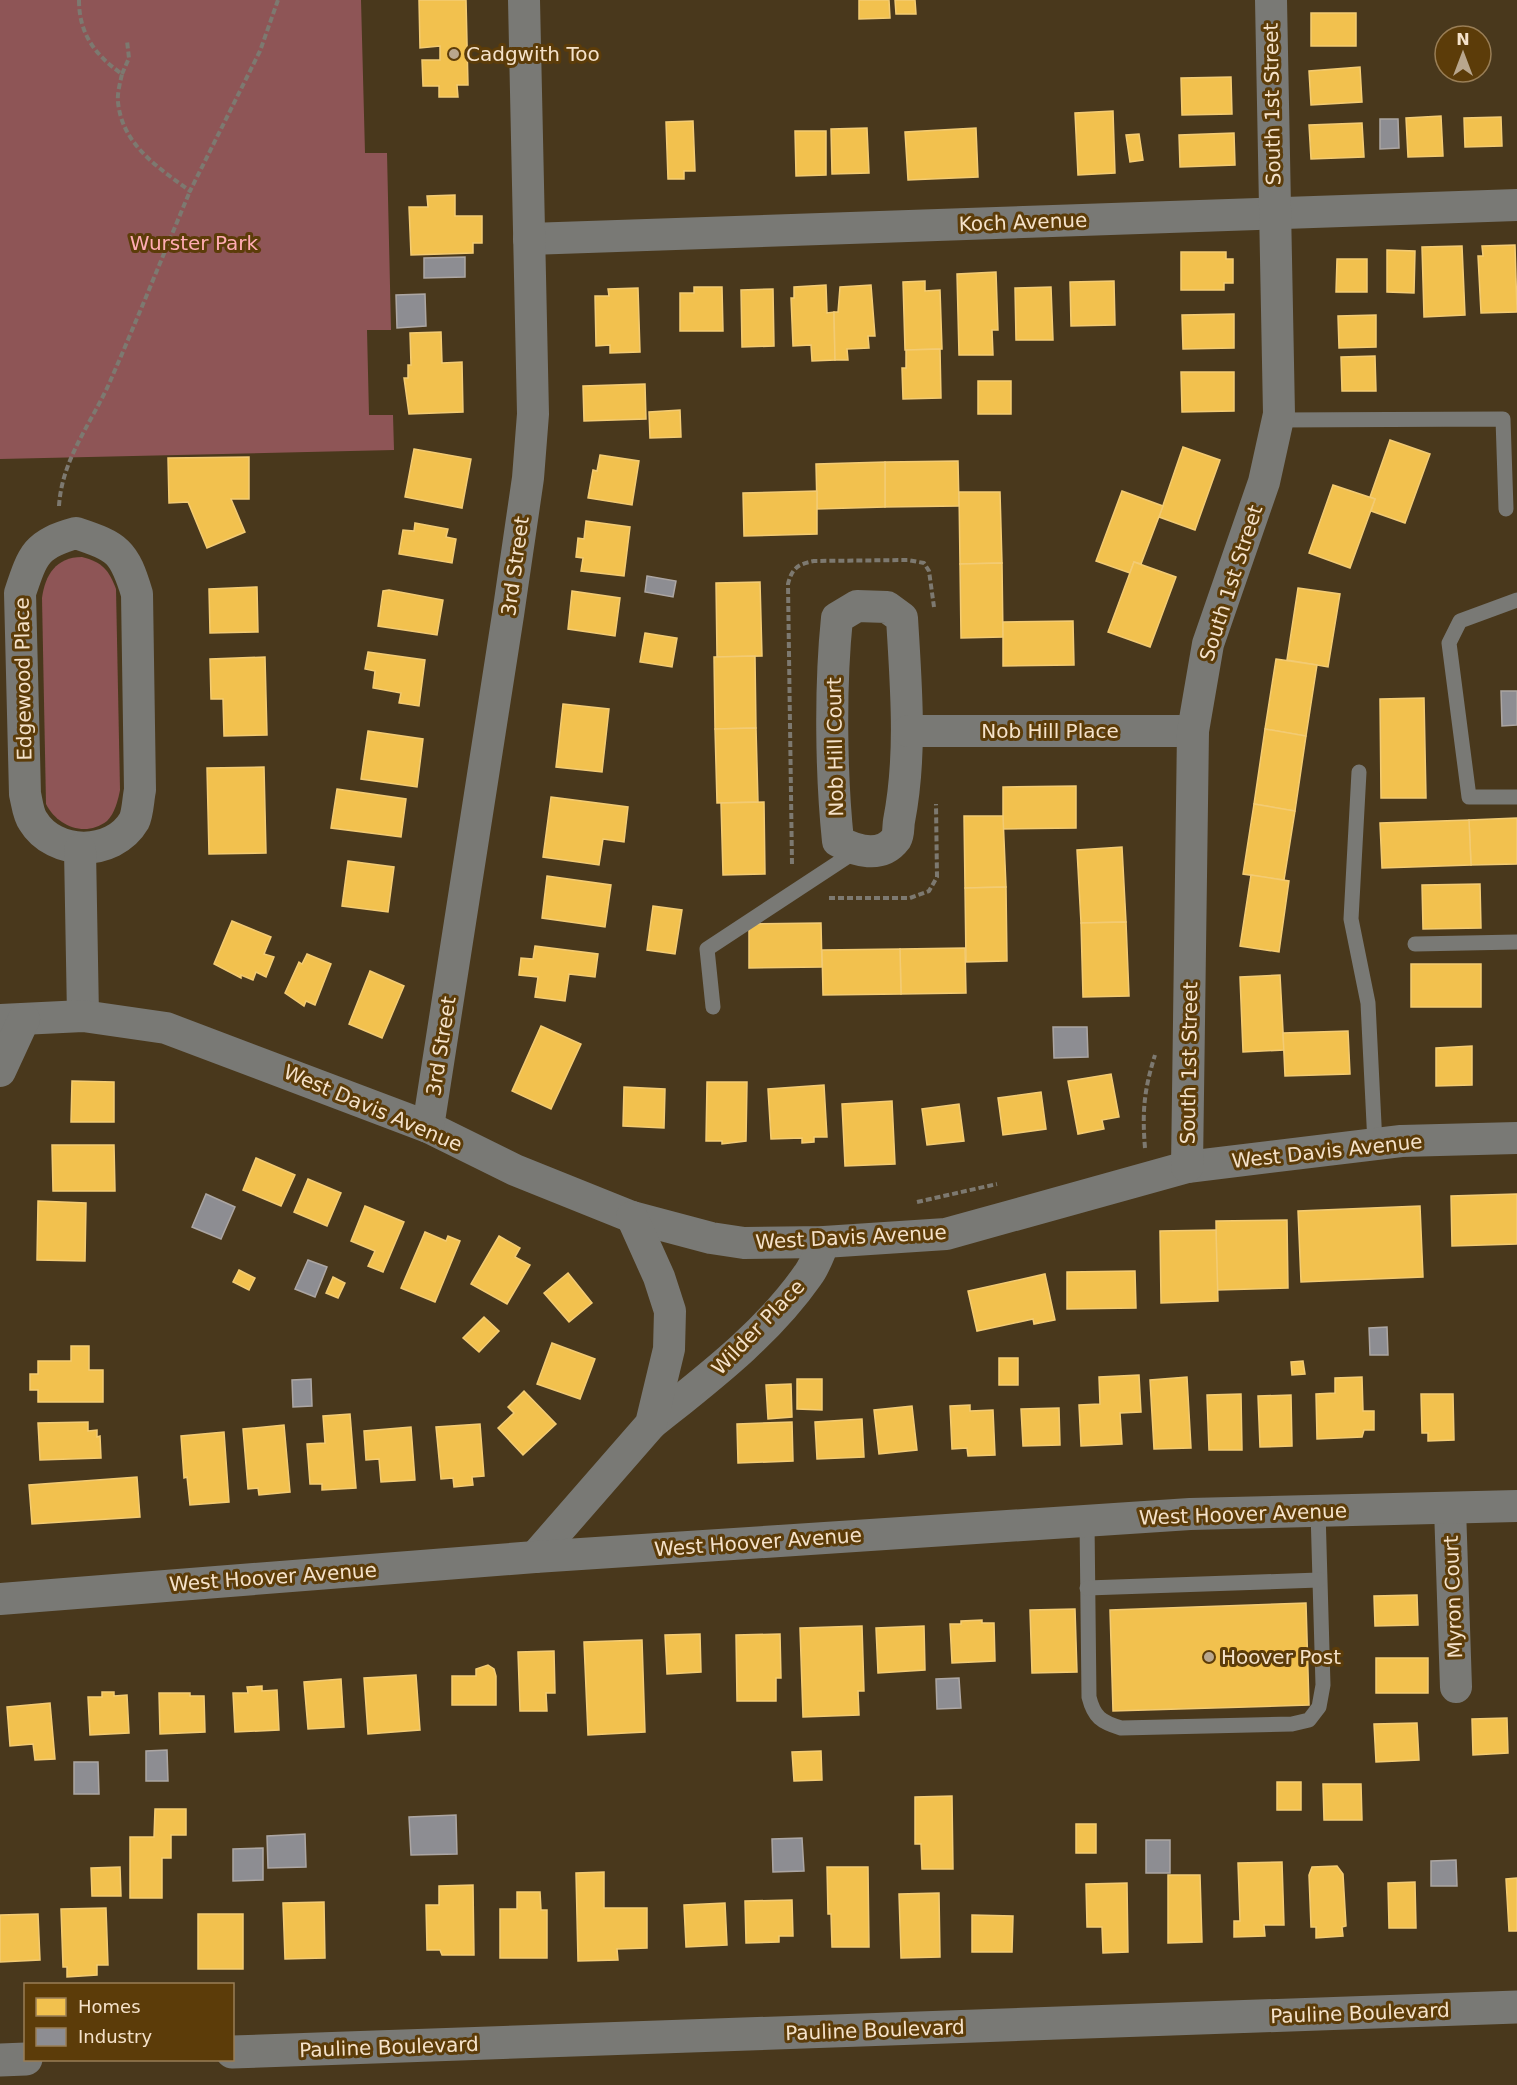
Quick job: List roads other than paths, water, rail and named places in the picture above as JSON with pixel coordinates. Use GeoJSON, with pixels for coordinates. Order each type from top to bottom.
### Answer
{"type":"FeatureCollection","features":[{"type":"Feature","properties":{"kind":"street","name":"3rd Street"},"geometry":{"type":"LineString","coordinates":[[428,1127],[528,478],[533,414],[524,0]]}},
{"type":"Feature","properties":{"kind":"street","name":"South 1st Street"},"geometry":{"type":"LineString","coordinates":[[1188,1155],[1193,731],[1208,644],[1264,482],[1277,420],[1271,0]]}},
{"type":"Feature","properties":{"kind":"street","name":"Koch Avenue"},"geometry":{"type":"LineString","coordinates":[[529,239],[1517,205]]}},
{"type":"Feature","properties":{"kind":"street","name":"Edgewood Place"},"geometry":{"type":"LineString","coordinates":[[76,533],[109,544],[127,563],[137,594],[140,790],[134,821],[115,842],[80,850],[53,840],[33,821],[25,794],[20,593],[31,561],[49,540],[76,533]]}},
{"type":"Feature","properties":{"kind":"street","name":"Nob Hill Court"},"geometry":{"type":"LineString","coordinates":[[857,606],[887,607],[903,618],[908,731],[904,801],[897,837],[883,850],[856,851],[838,841],[835,811],[834,647],[837,618],[857,606]]}},
{"type":"Feature","properties":{"kind":"street","name":"Nob Hill Place"},"geometry":{"type":"LineString","coordinates":[[908,731],[1193,731]]}},
{"type":"Feature","properties":{"kind":"street"},"geometry":{"type":"LineString","coordinates":[[80,850],[83,1016]]}},
{"type":"Feature","properties":{"kind":"street","name":"West Davis Avenue"},"geometry":{"type":"LineString","coordinates":[[12,1020],[83,1016],[166,1028],[428,1127],[515,1170],[632,1217],[711,1238],[744,1244],[824,1242],[946,1233],[1132,1185],[1188,1155],[1401,1141],[1517,1138]]}},
{"type":"Feature","properties":{"kind":"street"},"geometry":{"type":"LineString","coordinates":[[0,1071],[12,1020]]}},
{"type":"Feature","properties":{"kind":"street","name":"Wilder Place"},"geometry":{"type":"LineString","coordinates":[[632,1217],[659,1277],[670,1311],[669,1348],[651,1424]]}},
{"type":"Feature","properties":{"kind":"street","name":"Wilder Place"},"geometry":{"type":"LineString","coordinates":[[535,1557],[651,1424],[732,1359],[763,1327],[809,1275],[824,1242]]}},
{"type":"Feature","properties":{"kind":"street","name":"West Hoover Avenue"},"geometry":{"type":"LineString","coordinates":[[0,1599],[535,1557],[1190,1514],[1517,1506]]}},
{"type":"Feature","properties":{"kind":"street","name":"Myron Court"},"geometry":{"type":"LineString","coordinates":[[1450,1508],[1456,1687]]}},
{"type":"Feature","properties":{"kind":"street","name":"Pauline Boulevard"},"geometry":{"type":"LineString","coordinates":[[234,2052],[1517,2007]]}},
{"type":"Feature","properties":{"kind":"street"},"geometry":{"type":"LineString","coordinates":[[0,2060],[24,2059]]}},
{"type":"Feature","properties":{"kind":"lane"},"geometry":{"type":"LineString","coordinates":[[1277,420],[1503,419],[1506,509]]}},
{"type":"Feature","properties":{"kind":"lane"},"geometry":{"type":"LineString","coordinates":[[1517,600],[1460,621],[1449,643],[1469,797],[1517,796]]}},
{"type":"Feature","properties":{"kind":"lane"},"geometry":{"type":"LineString","coordinates":[[1359,772],[1351,919],[1368,1003],[1375,1144]]}},
{"type":"Feature","properties":{"kind":"lane"},"geometry":{"type":"LineString","coordinates":[[712,1007],[707,949],[856,851]]}},
{"type":"Feature","properties":{"kind":"lane"},"geometry":{"type":"LineString","coordinates":[[1415,944],[1517,942]]}},
{"type":"Feature","properties":{"kind":"lane"},"geometry":{"type":"LineString","coordinates":[[1087,1521],[1089,1697],[1093,1713],[1103,1723],[1120,1728],[1292,1724],[1309,1720],[1320,1707],[1323,1685],[1318,1511]]}},
{"type":"Feature","properties":{"kind":"lane"},"geometry":{"type":"LineString","coordinates":[[1087,1587],[1320,1580]]}},
{"type":"Feature","properties":{"kind":"place","name":"Cadgwith Too"},"geometry":{"type":"Point","coordinates":[454,54]}},
{"type":"Feature","properties":{"kind":"place","name":"Hoover Post"},"geometry":{"type":"Point","coordinates":[1209,1657]}},
{"type":"Feature","properties":{"kind":"park label","name":"Wurster Park"},"geometry":{"type":"Point","coordinates":[194,243]}}]}
